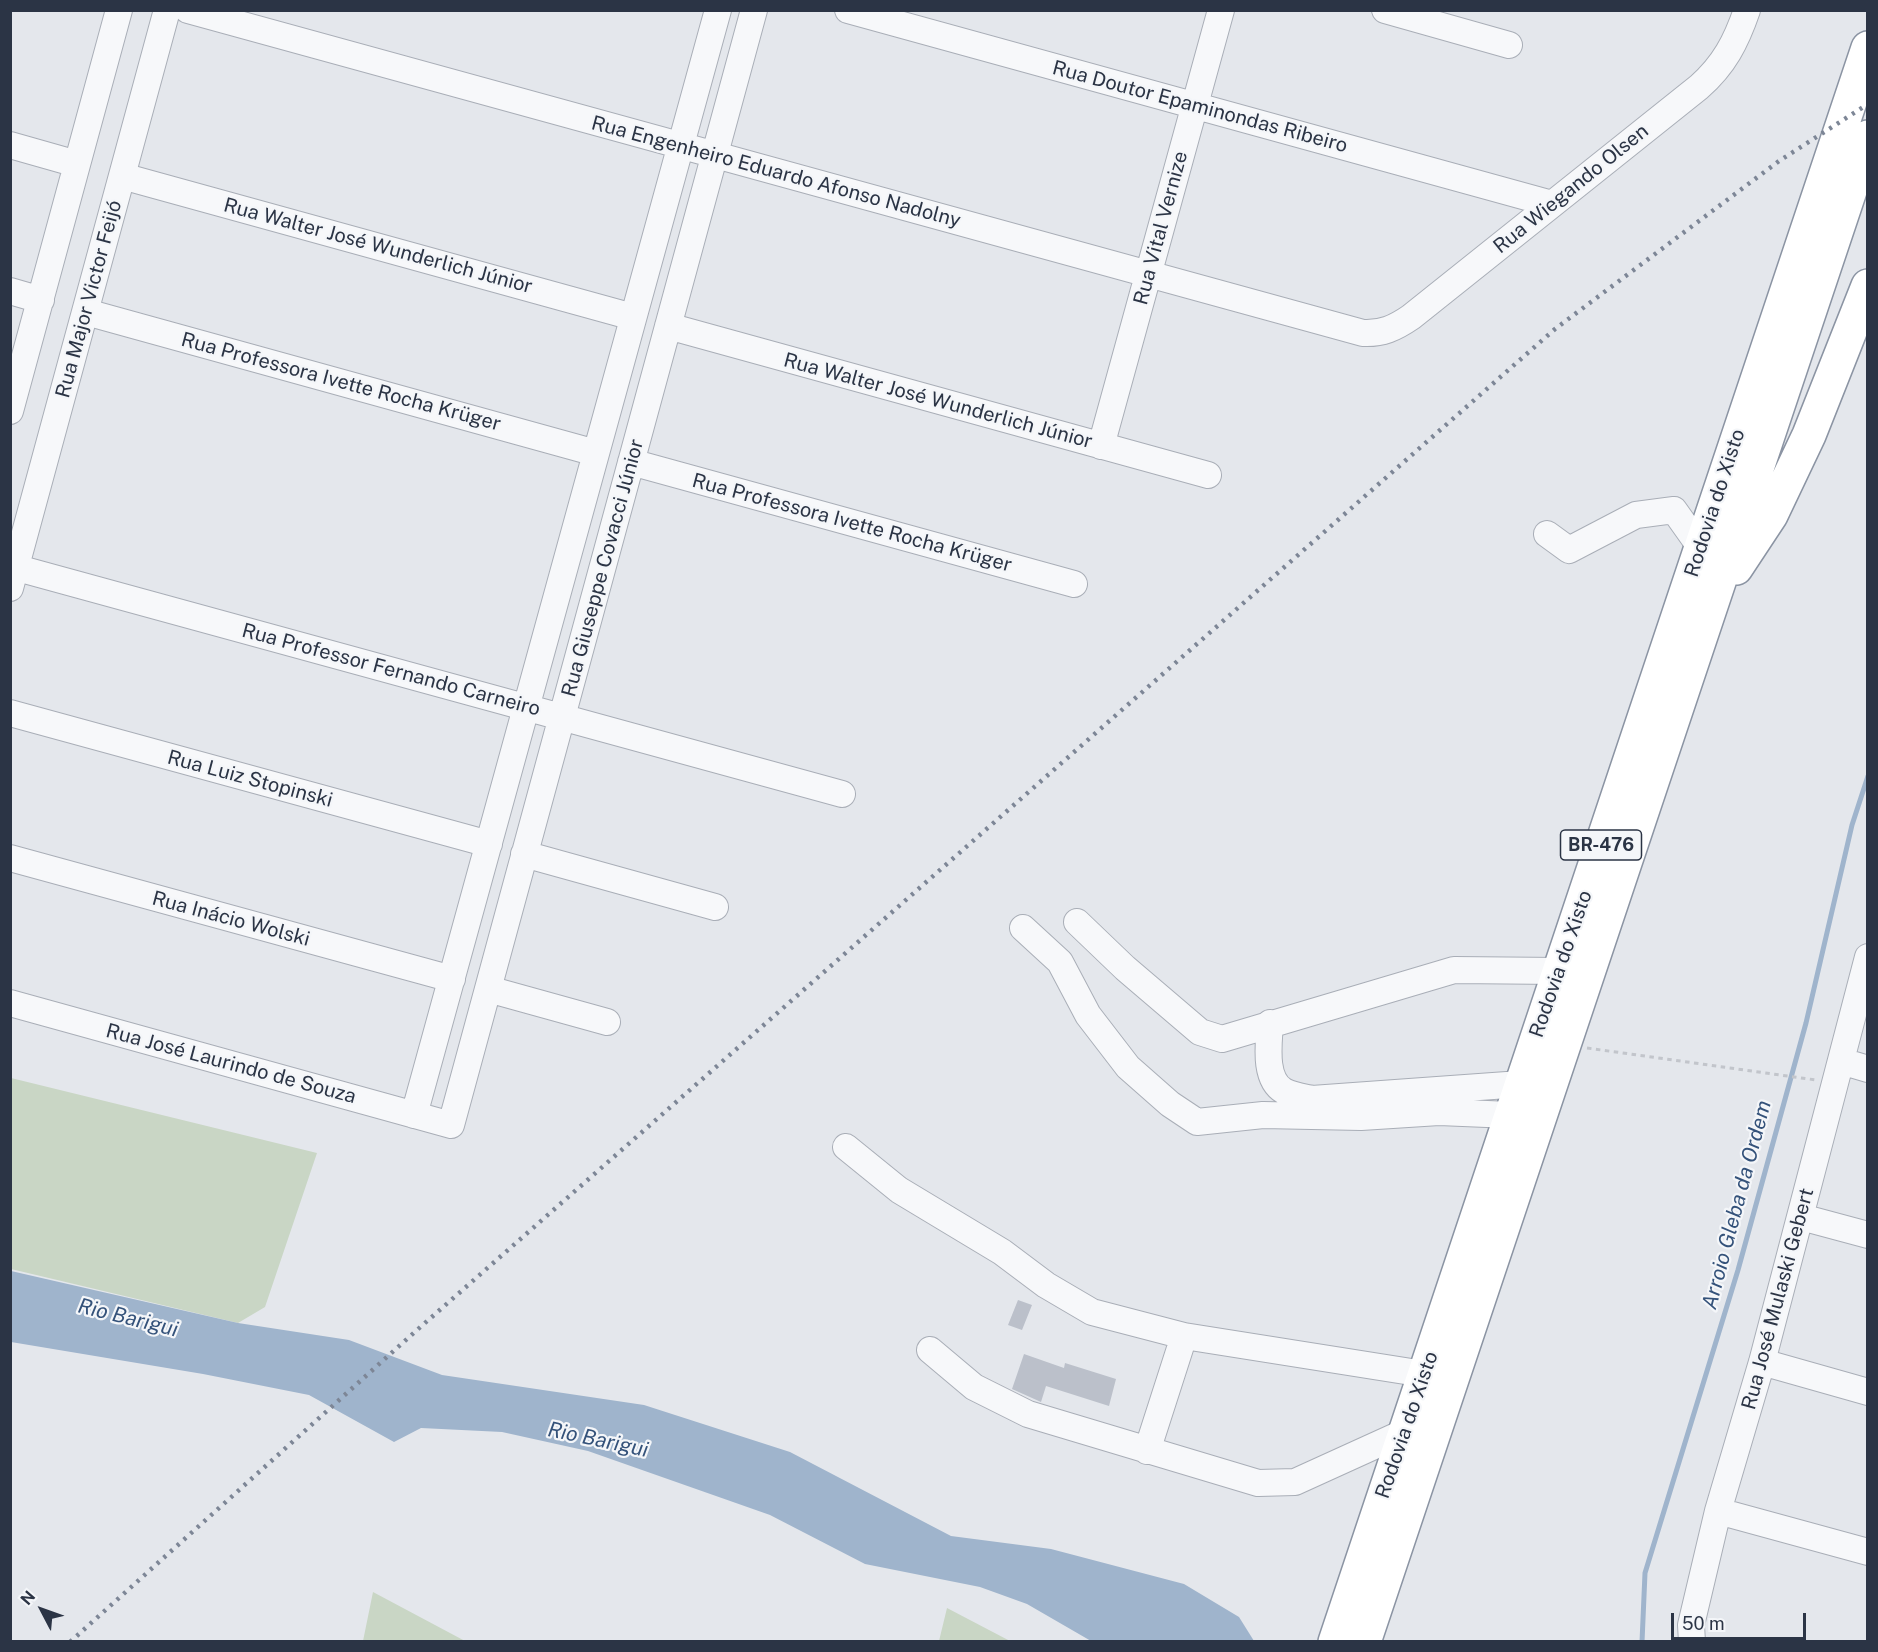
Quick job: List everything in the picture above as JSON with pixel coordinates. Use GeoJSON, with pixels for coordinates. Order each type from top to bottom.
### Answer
{"type":"FeatureCollection","features":[{"type":"Feature","properties":{"kind":"highway","name":"Rodovia do Xisto"},"geometry":{"type":"LineString","coordinates":[[1335,1641],[1868,48]]}},
{"type":"Feature","properties":{"kind":"highway","name":"Rodovia do Xisto"},"geometry":{"type":"LineString","coordinates":[[1364,1641],[1868,137]]}},
{"type":"Feature","properties":{"kind":"highway"},"geometry":{"type":"LineString","coordinates":[[1710,607],[1771,515],[1809,435],[1868,286]]}},
{"type":"Feature","properties":{"kind":"street"},"geometry":{"type":"LineString","coordinates":[[10,411],[119,10]]}},
{"type":"Feature","properties":{"kind":"street","name":"Rua Major Victor Feijó"},"geometry":{"type":"LineString","coordinates":[[12,573],[168,10]]}},
{"type":"Feature","properties":{"kind":"street","name":"Rua Engenheiro Eduardo Afonso Nadolny"},"geometry":{"type":"LineString","coordinates":[[188,10],[1363,333]]}},
{"type":"Feature","properties":{"kind":"street","name":"Rua Giuseppe Covacci Júnior"},"geometry":{"type":"LineString","coordinates":[[414,1114],[718,10]]}},
{"type":"Feature","properties":{"kind":"street","name":"Rua Giuseppe Covacci Júnior"},"geometry":{"type":"LineString","coordinates":[[451,1125],[754,10]]}},
{"type":"Feature","properties":{"kind":"street","name":"Rua Doutor Epaminondas Ribeiro"},"geometry":{"type":"LineString","coordinates":[[848,10],[1552,204]]}},
{"type":"Feature","properties":{"kind":"street","name":"Rua Vital Vernize"},"geometry":{"type":"LineString","coordinates":[[1101,446],[1221,10]]}},
{"type":"Feature","properties":{"kind":"street"},"geometry":{"type":"LineString","coordinates":[[1385,10],[1509,45]]}},
{"type":"Feature","properties":{"kind":"street","name":"Rua Wiegando Olsen"},"geometry":{"type":"LineString","coordinates":[[1363,333],[1388,331],[1400,325],[1710,77],[1730,52],[1747,10]]}},
{"type":"Feature","properties":{"kind":"street"},"geometry":{"type":"LineString","coordinates":[[10,145],[77,164]]}},
{"type":"Feature","properties":{"kind":"street","name":"Rua Walter José Wunderlich Júnior"},"geometry":{"type":"LineString","coordinates":[[123,176],[633,317]]}},
{"type":"Feature","properties":{"kind":"street"},"geometry":{"type":"LineString","coordinates":[[10,291],[40,300]]}},
{"type":"Feature","properties":{"kind":"street","name":"Rua Professora Ivette Rocha Krüger"},"geometry":{"type":"LineString","coordinates":[[86,312],[596,453]]}},
{"type":"Feature","properties":{"kind":"street","name":"Rua Walter José Wunderlich Júnior"},"geometry":{"type":"LineString","coordinates":[[668,326],[1208,475]]}},
{"type":"Feature","properties":{"kind":"street","name":"Rua Professora Ivette Rocha Krüger"},"geometry":{"type":"LineString","coordinates":[[631,462],[1074,584]]}},
{"type":"Feature","properties":{"kind":"street"},"geometry":{"type":"LineString","coordinates":[[1547,534],[1569,550],[1636,515],[1674,510],[1701,548]]}},
{"type":"Feature","properties":{"kind":"street","name":"Rua Professor Fernando Carneiro"},"geometry":{"type":"LineString","coordinates":[[12,573],[562,717],[842,794]]}},
{"type":"Feature","properties":{"kind":"street","name":"Rua Luiz Stopinski"},"geometry":{"type":"LineString","coordinates":[[10,713],[489,844]]}},
{"type":"Feature","properties":{"kind":"street"},"geometry":{"type":"LineString","coordinates":[[525,854],[715,907]]}},
{"type":"Feature","properties":{"kind":"street","name":"Rua Inácio Wolski"},"geometry":{"type":"LineString","coordinates":[[10,858],[452,979]]}},
{"type":"Feature","properties":{"kind":"street"},"geometry":{"type":"LineString","coordinates":[[1077,922],[1125,968],[1200,1032],[1222,1039],[1454,970],[1559,971]]}},
{"type":"Feature","properties":{"kind":"street"},"geometry":{"type":"LineString","coordinates":[[1023,928],[1060,962],[1088,1015],[1128,1067],[1170,1104],[1197,1122],[1263,1115],[1361,1117],[1440,1112],[1511,1115]]}},
{"type":"Feature","properties":{"kind":"street","name":"Rua José Mulaski Gebert"},"geometry":{"type":"LineString","coordinates":[[1692,1641],[1691,1625],[1718,1511],[1762,1362],[1868,957]]}},
{"type":"Feature","properties":{"kind":"street"},"geometry":{"type":"LineString","coordinates":[[488,989],[607,1022]]}},
{"type":"Feature","properties":{"kind":"street","name":"Rua José Laurindo de Souza"},"geometry":{"type":"LineString","coordinates":[[10,1003],[451,1125]]}},
{"type":"Feature","properties":{"kind":"street"},"geometry":{"type":"LineString","coordinates":[[1270,1023],[1268,1058],[1275,1080],[1282,1090],[1312,1099],[1521,1084]]}},
{"type":"Feature","properties":{"kind":"street"},"geometry":{"type":"LineString","coordinates":[[1841,1061],[1868,1069]]}},
{"type":"Feature","properties":{"kind":"street"},"geometry":{"type":"LineString","coordinates":[[846,1147],[899,1190],[1002,1252],[1046,1285],[1092,1312],[1184,1336],[1425,1374]]}},
{"type":"Feature","properties":{"kind":"street"},"geometry":{"type":"LineString","coordinates":[[1801,1217],[1868,1236]]}},
{"type":"Feature","properties":{"kind":"street"},"geometry":{"type":"LineString","coordinates":[[1147,1451],[1184,1336]]}},
{"type":"Feature","properties":{"kind":"street"},"geometry":{"type":"LineString","coordinates":[[930,1350],[974,1387],[1028,1414],[1258,1483],[1295,1482],[1405,1432]]}},
{"type":"Feature","properties":{"kind":"street"},"geometry":{"type":"LineString","coordinates":[[1762,1362],[1868,1392]]}},
{"type":"Feature","properties":{"kind":"street"},"geometry":{"type":"LineString","coordinates":[[1718,1511],[1868,1552]]}},
{"type":"Feature","properties":{"kind":"path"},"geometry":{"type":"LineString","coordinates":[[1564,1045],[1822,1082]]}},
{"type":"Feature","properties":{"kind":"green space"},"geometry":{"type":"Polygon","coordinates":[[[11,1078],[317,1153],[265,1307],[238,1323],[11,1269],[11,1078]]]}},
{"type":"Feature","properties":{"kind":"green space"},"geometry":{"type":"Polygon","coordinates":[[[373,1592],[465,1641],[363,1641],[373,1592]]]}},
{"type":"Feature","properties":{"kind":"green space"},"geometry":{"type":"Polygon","coordinates":[[[947,1608],[1010,1641],[939,1641],[947,1608]]]}},
{"type":"Feature","properties":{"kind":"water","name":"Rio Barigui"},"geometry":{"type":"Polygon","coordinates":[[[11,1271],[238,1323],[349,1340],[442,1375],[644,1405],[790,1452],[951,1536],[1051,1549],[1184,1584],[1239,1617],[1254,1641],[1091,1641],[1027,1604],[980,1587],[865,1564],[770,1515],[588,1451],[502,1432],[421,1428],[394,1442],[309,1395],[203,1374],[11,1342],[11,1271]]]}},
{"type":"Feature","properties":{"kind":"building"},"geometry":{"type":"Polygon","coordinates":[[[1018,1300],[1032,1305],[1022,1330],[1008,1325],[1018,1300]]]}},
{"type":"Feature","properties":{"kind":"building"},"geometry":{"type":"Polygon","coordinates":[[[1024,1354],[1064,1368],[1065,1363],[1116,1379],[1109,1406],[1046,1386],[1041,1402],[1012,1389],[1024,1354]]]}},
{"type":"Feature","properties":{"kind":"waterway","name":"Arroio Gleba da Ordem"},"geometry":{"type":"LineString","coordinates":[[1642,1642],[1645,1573],[1738,1270],[1806,1023],[1852,825],[1868,776]]}},
{"type":"Feature","properties":{"kind":"railway"},"geometry":{"type":"LineString","coordinates":[[70,1642],[417,1330],[1555,329],[1779,161],[1868,104]]}}]}
